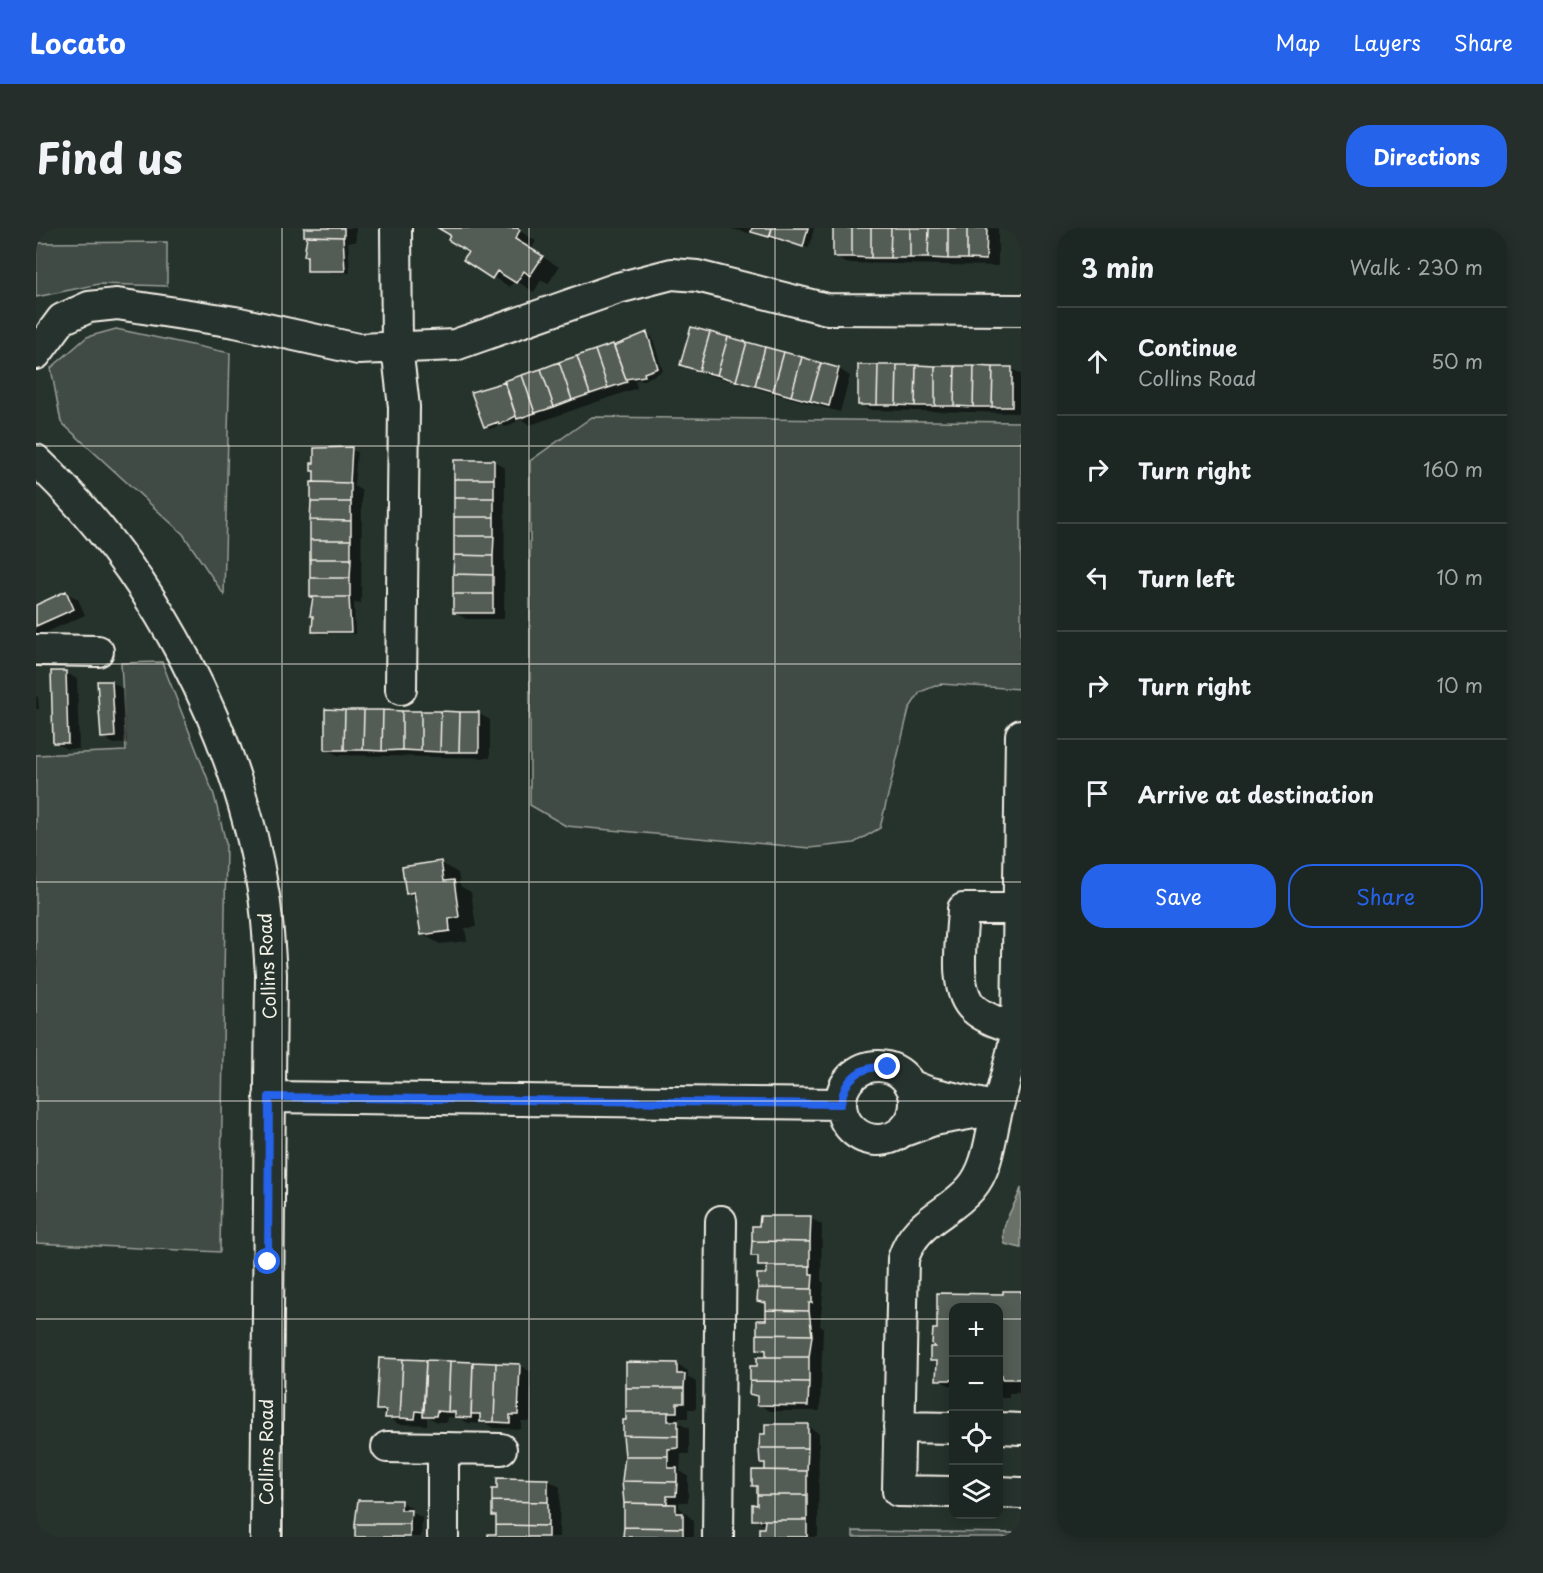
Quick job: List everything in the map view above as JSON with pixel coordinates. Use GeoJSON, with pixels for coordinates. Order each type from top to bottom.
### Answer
{"type":"FeatureCollection","features":[{"type":"Feature","properties":{"kind":"street"},"geometry":{"type":"LineString","coordinates":[[396,228],[397,347],[404,407],[401,689]]}},
{"type":"Feature","properties":{"kind":"street"},"geometry":{"type":"LineString","coordinates":[[36,354],[62,319],[89,307],[117,304],[235,322],[358,349],[454,345],[618,288],[672,274],[697,276],[827,309],[1021,310]]}},
{"type":"Feature","properties":{"kind":"street","name":"Collins Road"},"geometry":{"type":"LineString","coordinates":[[36,460],[86,511],[141,584],[183,656],[220,735],[246,814],[264,897],[271,974],[266,1537]]}},
{"type":"Feature","properties":{"kind":"street"},"geometry":{"type":"LineString","coordinates":[[36,650],[98,651]]}},
{"type":"Feature","properties":{"kind":"street"},"geometry":{"type":"LineString","coordinates":[[949,1492],[898,1491],[903,1259],[907,1246],[922,1226],[956,1203],[980,1175],[1012,1059],[1017,1029],[1021,735]]}},
{"type":"Feature","properties":{"kind":"street"},"geometry":{"type":"LineString","coordinates":[[1017,909],[963,909],[960,984],[965,1001],[975,1011],[1017,1029]]}},
{"type":"Feature","properties":{"kind":"street"},"geometry":{"type":"LineString","coordinates":[[901,1132],[914,1113],[915,1101],[910,1085],[898,1072],[888,1067],[865,1068],[848,1082],[841,1104],[843,1115],[857,1134],[879,1140],[901,1132],[934,1120],[997,1109]]}},
{"type":"Feature","properties":{"kind":"street"},"geometry":{"type":"LineString","coordinates":[[910,1085],[928,1092],[997,1109]]}},
{"type":"Feature","properties":{"kind":"street"},"geometry":{"type":"LineString","coordinates":[[269,1097],[841,1104]]}},
{"type":"Feature","properties":{"kind":"street"},"geometry":{"type":"LineString","coordinates":[[718,1537],[721,1221]]}},
{"type":"Feature","properties":{"kind":"street"},"geometry":{"type":"LineString","coordinates":[[899,1427],[949,1428]]}},
{"type":"Feature","properties":{"kind":"street"},"geometry":{"type":"LineString","coordinates":[[1003,1428],[1021,1429]]}},
{"type":"Feature","properties":{"kind":"street"},"geometry":{"type":"LineString","coordinates":[[387,1447],[501,1449]]}},
{"type":"Feature","properties":{"kind":"street"},"geometry":{"type":"LineString","coordinates":[[443,1449],[443,1537]]}},
{"type":"Feature","properties":{"kind":"street"},"geometry":{"type":"LineString","coordinates":[[1003,1492],[1021,1492]]}},
{"type":"Feature","properties":{"kind":"shaded area"},"geometry":{"type":"Polygon","coordinates":[[[167,242],[167,286],[99,284],[36,297],[36,243],[167,242]]]}},
{"type":"Feature","properties":{"kind":"shaded area"},"geometry":{"type":"Polygon","coordinates":[[[116,329],[230,353],[224,595],[183,534],[61,422],[51,368],[87,337],[116,329]]]}},
{"type":"Feature","properties":{"kind":"shaded area"},"geometry":{"type":"Polygon","coordinates":[[[592,417],[1021,422],[1021,689],[940,684],[920,692],[909,709],[880,828],[854,843],[810,848],[566,826],[530,805],[530,461],[592,417]]]}},
{"type":"Feature","properties":{"kind":"shaded area"},"geometry":{"type":"Polygon","coordinates":[[[162,662],[214,795],[226,843],[220,1252],[36,1243],[36,755],[126,751],[121,663],[162,662]]]}},
{"type":"Feature","properties":{"kind":"shaded area"},"geometry":{"type":"Polygon","coordinates":[[[1021,1188],[1021,1248],[1005,1244],[1003,1237],[1006,1222],[1021,1188]]]}},
{"type":"Feature","properties":{"kind":"shaded area"},"geometry":{"type":"Polygon","coordinates":[[[853,1531],[1021,1533],[1021,1537],[853,1537],[853,1531]]]}},
{"type":"Feature","properties":{"kind":"building"},"geometry":{"type":"Polygon","coordinates":[[[304,228],[344,228],[344,237],[304,236],[304,228]]]}},
{"type":"Feature","properties":{"kind":"building"},"geometry":{"type":"Polygon","coordinates":[[[438,228],[517,228],[520,230],[515,239],[543,256],[530,276],[524,271],[516,283],[497,271],[492,279],[463,260],[468,252],[448,240],[450,235],[438,228]]]}},
{"type":"Feature","properties":{"kind":"building"},"geometry":{"type":"Polygon","coordinates":[[[752,228],[772,228],[769,237],[751,232],[752,228]]]}},
{"type":"Feature","properties":{"kind":"building"},"geometry":{"type":"Polygon","coordinates":[[[772,228],[808,228],[803,247],[770,236],[772,228]]]}},
{"type":"Feature","properties":{"kind":"building"},"geometry":{"type":"Polygon","coordinates":[[[833,228],[852,228],[852,257],[833,257],[833,228]]]}},
{"type":"Feature","properties":{"kind":"building"},"geometry":{"type":"Polygon","coordinates":[[[852,228],[871,228],[871,258],[852,257],[852,228]]]}},
{"type":"Feature","properties":{"kind":"building"},"geometry":{"type":"Polygon","coordinates":[[[871,228],[891,228],[890,258],[871,258],[871,228]]]}},
{"type":"Feature","properties":{"kind":"building"},"geometry":{"type":"Polygon","coordinates":[[[891,228],[910,228],[910,258],[890,258],[891,228]]]}},
{"type":"Feature","properties":{"kind":"building"},"geometry":{"type":"Polygon","coordinates":[[[910,228],[929,228],[928,258],[910,258],[910,228]]]}},
{"type":"Feature","properties":{"kind":"building"},"geometry":{"type":"Polygon","coordinates":[[[929,228],[948,228],[948,259],[928,258],[929,228]]]}},
{"type":"Feature","properties":{"kind":"building"},"geometry":{"type":"Polygon","coordinates":[[[948,228],[967,228],[967,259],[948,259],[948,228]]]}},
{"type":"Feature","properties":{"kind":"building"},"geometry":{"type":"Polygon","coordinates":[[[967,228],[987,228],[986,260],[967,259],[967,228]]]}},
{"type":"Feature","properties":{"kind":"building"},"geometry":{"type":"Polygon","coordinates":[[[307,236],[343,237],[345,271],[307,271],[307,256],[304,256],[307,236]]]}},
{"type":"Feature","properties":{"kind":"building"},"geometry":{"type":"Polygon","coordinates":[[[691,327],[710,332],[699,371],[680,365],[691,327]]]}},
{"type":"Feature","properties":{"kind":"building"},"geometry":{"type":"Polygon","coordinates":[[[647,332],[658,368],[644,373],[645,376],[626,379],[614,346],[647,332]]]}},
{"type":"Feature","properties":{"kind":"building"},"geometry":{"type":"Polygon","coordinates":[[[710,332],[728,337],[717,375],[699,371],[710,332]]]}},
{"type":"Feature","properties":{"kind":"building"},"geometry":{"type":"Polygon","coordinates":[[[728,337],[747,342],[736,381],[717,375],[728,337]]]}},
{"type":"Feature","properties":{"kind":"building"},"geometry":{"type":"Polygon","coordinates":[[[747,342],[765,347],[755,386],[736,381],[747,342]]]}},
{"type":"Feature","properties":{"kind":"building"},"geometry":{"type":"Polygon","coordinates":[[[613,344],[627,382],[608,388],[595,350],[613,344]]]}},
{"type":"Feature","properties":{"kind":"building"},"geometry":{"type":"Polygon","coordinates":[[[765,347],[784,352],[773,391],[755,386],[765,347]]]}},
{"type":"Feature","properties":{"kind":"building"},"geometry":{"type":"Polygon","coordinates":[[[595,350],[608,388],[590,394],[577,356],[595,350]]]}},
{"type":"Feature","properties":{"kind":"building"},"geometry":{"type":"Polygon","coordinates":[[[784,352],[802,357],[791,396],[773,391],[784,352]]]}},
{"type":"Feature","properties":{"kind":"building"},"geometry":{"type":"Polygon","coordinates":[[[577,356],[590,394],[572,400],[559,362],[577,356]]]}},
{"type":"Feature","properties":{"kind":"building"},"geometry":{"type":"Polygon","coordinates":[[[802,357],[821,363],[810,401],[791,396],[802,357]]]}},
{"type":"Feature","properties":{"kind":"building"},"geometry":{"type":"Polygon","coordinates":[[[559,362],[572,400],[554,407],[541,369],[559,362]]]}},
{"type":"Feature","properties":{"kind":"building"},"geometry":{"type":"Polygon","coordinates":[[[821,363],[839,368],[829,406],[810,401],[821,363]]]}},
{"type":"Feature","properties":{"kind":"building"},"geometry":{"type":"Polygon","coordinates":[[[858,365],[878,365],[877,405],[858,405],[858,365]]]}},
{"type":"Feature","properties":{"kind":"building"},"geometry":{"type":"Polygon","coordinates":[[[878,365],[897,365],[896,405],[877,405],[878,365]]]}},
{"type":"Feature","properties":{"kind":"building"},"geometry":{"type":"Polygon","coordinates":[[[897,365],[916,365],[915,406],[896,405],[897,365]]]}},
{"type":"Feature","properties":{"kind":"building"},"geometry":{"type":"Polygon","coordinates":[[[916,365],[935,366],[935,406],[915,406],[916,365]]]}},
{"type":"Feature","properties":{"kind":"building"},"geometry":{"type":"Polygon","coordinates":[[[935,366],[955,366],[954,406],[935,406],[935,366]]]}},
{"type":"Feature","properties":{"kind":"building"},"geometry":{"type":"Polygon","coordinates":[[[955,366],[974,366],[973,407],[954,406],[955,366]]]}},
{"type":"Feature","properties":{"kind":"building"},"geometry":{"type":"Polygon","coordinates":[[[974,366],[993,367],[992,407],[973,407],[974,366]]]}},
{"type":"Feature","properties":{"kind":"building"},"geometry":{"type":"Polygon","coordinates":[[[993,367],[1012,367],[1012,407],[992,407],[993,367]]]}},
{"type":"Feature","properties":{"kind":"building"},"geometry":{"type":"Polygon","coordinates":[[[541,369],[554,407],[535,413],[522,375],[541,369]]]}},
{"type":"Feature","properties":{"kind":"building"},"geometry":{"type":"Polygon","coordinates":[[[522,375],[535,413],[517,419],[504,381],[522,375]]]}},
{"type":"Feature","properties":{"kind":"building"},"geometry":{"type":"Polygon","coordinates":[[[505,382],[516,416],[499,425],[498,422],[484,427],[471,392],[505,382]]]}},
{"type":"Feature","properties":{"kind":"building"},"geometry":{"type":"Polygon","coordinates":[[[352,447],[350,483],[314,482],[311,463],[314,463],[314,448],[352,447]]]}},
{"type":"Feature","properties":{"kind":"building"},"geometry":{"type":"Polygon","coordinates":[[[454,460],[494,460],[494,479],[454,479],[454,460]]]}},
{"type":"Feature","properties":{"kind":"building"},"geometry":{"type":"Polygon","coordinates":[[[454,479],[494,479],[494,498],[454,498],[454,479]]]}},
{"type":"Feature","properties":{"kind":"building"},"geometry":{"type":"Polygon","coordinates":[[[311,482],[351,483],[351,502],[311,502],[311,482]]]}},
{"type":"Feature","properties":{"kind":"building"},"geometry":{"type":"Polygon","coordinates":[[[454,498],[494,498],[494,517],[454,517],[454,498]]]}},
{"type":"Feature","properties":{"kind":"building"},"geometry":{"type":"Polygon","coordinates":[[[311,502],[351,502],[351,521],[310,520],[311,502]]]}},
{"type":"Feature","properties":{"kind":"building"},"geometry":{"type":"Polygon","coordinates":[[[454,517],[494,517],[494,536],[454,536],[454,517]]]}},
{"type":"Feature","properties":{"kind":"building"},"geometry":{"type":"Polygon","coordinates":[[[310,520],[351,521],[351,540],[310,540],[310,520]]]}},
{"type":"Feature","properties":{"kind":"building"},"geometry":{"type":"Polygon","coordinates":[[[454,536],[494,536],[493,556],[454,555],[454,536]]]}},
{"type":"Feature","properties":{"kind":"building"},"geometry":{"type":"Polygon","coordinates":[[[310,540],[351,540],[351,559],[310,559],[310,540]]]}},
{"type":"Feature","properties":{"kind":"building"},"geometry":{"type":"Polygon","coordinates":[[[454,555],[493,556],[493,575],[453,574],[454,555]]]}},
{"type":"Feature","properties":{"kind":"building"},"geometry":{"type":"Polygon","coordinates":[[[310,559],[351,559],[350,578],[310,578],[310,559]]]}},
{"type":"Feature","properties":{"kind":"building"},"geometry":{"type":"Polygon","coordinates":[[[453,574],[493,575],[493,594],[453,594],[453,574]]]}},
{"type":"Feature","properties":{"kind":"building"},"geometry":{"type":"Polygon","coordinates":[[[310,578],[350,578],[350,597],[310,597],[310,578]]]}},
{"type":"Feature","properties":{"kind":"building"},"geometry":{"type":"Polygon","coordinates":[[[66,591],[74,609],[36,626],[36,605],[66,591]]]}},
{"type":"Feature","properties":{"kind":"building"},"geometry":{"type":"Polygon","coordinates":[[[453,594],[493,594],[493,613],[453,613],[453,594]]]}},
{"type":"Feature","properties":{"kind":"building"},"geometry":{"type":"Polygon","coordinates":[[[313,597],[349,597],[351,632],[312,632],[313,616],[310,616],[313,597]]]}},
{"type":"Feature","properties":{"kind":"building"},"geometry":{"type":"Polygon","coordinates":[[[51,671],[66,671],[68,743],[53,743],[51,671]]]}},
{"type":"Feature","properties":{"kind":"building"},"geometry":{"type":"Polygon","coordinates":[[[97,681],[112,681],[115,737],[101,738],[97,681]]]}},
{"type":"Feature","properties":{"kind":"building"},"geometry":{"type":"Polygon","coordinates":[[[325,709],[345,710],[344,750],[325,750],[325,709]]]}},
{"type":"Feature","properties":{"kind":"building"},"geometry":{"type":"Polygon","coordinates":[[[345,710],[364,710],[363,750],[344,750],[345,710]]]}},
{"type":"Feature","properties":{"kind":"building"},"geometry":{"type":"Polygon","coordinates":[[[364,710],[383,710],[382,751],[363,750],[364,710]]]}},
{"type":"Feature","properties":{"kind":"building"},"geometry":{"type":"Polygon","coordinates":[[[383,710],[402,711],[402,750],[382,751],[383,710]]]}},
{"type":"Feature","properties":{"kind":"building"},"geometry":{"type":"Polygon","coordinates":[[[402,711],[421,711],[421,751],[402,750],[402,711]]]}},
{"type":"Feature","properties":{"kind":"building"},"geometry":{"type":"Polygon","coordinates":[[[421,711],[441,711],[440,752],[421,751],[421,711]]]}},
{"type":"Feature","properties":{"kind":"building"},"geometry":{"type":"Polygon","coordinates":[[[441,711],[460,712],[459,752],[440,752],[441,711]]]}},
{"type":"Feature","properties":{"kind":"building"},"geometry":{"type":"Polygon","coordinates":[[[460,712],[479,712],[479,752],[459,752],[460,712]]]}},
{"type":"Feature","properties":{"kind":"building"},"geometry":{"type":"Polygon","coordinates":[[[441,861],[444,881],[454,880],[459,917],[449,919],[450,931],[421,935],[414,892],[406,894],[402,867],[441,861]]]}},
{"type":"Feature","properties":{"kind":"building"},"geometry":{"type":"Polygon","coordinates":[[[760,1216],[811,1216],[810,1242],[752,1241],[752,1226],[759,1226],[760,1216]]]}},
{"type":"Feature","properties":{"kind":"building"},"geometry":{"type":"Polygon","coordinates":[[[752,1241],[810,1242],[810,1266],[758,1266],[758,1256],[751,1256],[752,1241]]]}},
{"type":"Feature","properties":{"kind":"building"},"geometry":{"type":"Polygon","coordinates":[[[767,1266],[810,1266],[810,1274],[813,1274],[812,1289],[758,1288],[757,1274],[767,1274],[767,1266]]]}},
{"type":"Feature","properties":{"kind":"building"},"geometry":{"type":"Polygon","coordinates":[[[758,1288],[812,1289],[812,1303],[809,1303],[809,1311],[766,1310],[766,1303],[757,1301],[758,1288]]]}},
{"type":"Feature","properties":{"kind":"building"},"geometry":{"type":"Polygon","coordinates":[[[1003,1291],[1021,1291],[1021,1379],[1003,1379],[1003,1303],[949,1303],[949,1380],[936,1380],[937,1361],[930,1361],[930,1347],[935,1347],[932,1344],[933,1329],[937,1329],[937,1293],[1003,1294],[1003,1291]]]}},
{"type":"Feature","properties":{"kind":"building"},"geometry":{"type":"Polygon","coordinates":[[[766,1310],[809,1311],[812,1335],[757,1334],[757,1320],[766,1320],[766,1310]]]}},
{"type":"Feature","properties":{"kind":"building"},"geometry":{"type":"Polygon","coordinates":[[[757,1334],[812,1335],[809,1357],[766,1357],[766,1350],[757,1349],[757,1334]]]}},
{"type":"Feature","properties":{"kind":"building"},"geometry":{"type":"Polygon","coordinates":[[[757,1357],[809,1357],[809,1382],[750,1381],[750,1366],[757,1366],[757,1357]]]}},
{"type":"Feature","properties":{"kind":"building"},"geometry":{"type":"Polygon","coordinates":[[[379,1358],[403,1359],[400,1418],[385,1418],[386,1410],[376,1410],[379,1358]]]}},
{"type":"Feature","properties":{"kind":"building"},"geometry":{"type":"Polygon","coordinates":[[[403,1359],[426,1360],[424,1412],[416,1411],[415,1419],[400,1418],[403,1359]]]}},
{"type":"Feature","properties":{"kind":"building"},"geometry":{"type":"Polygon","coordinates":[[[426,1360],[450,1361],[448,1412],[437,1411],[436,1416],[423,1416],[426,1360]]]}},
{"type":"Feature","properties":{"kind":"building"},"geometry":{"type":"Polygon","coordinates":[[[450,1361],[473,1362],[471,1418],[455,1417],[455,1412],[448,1412],[450,1361]]]}},
{"type":"Feature","properties":{"kind":"building"},"geometry":{"type":"Polygon","coordinates":[[[473,1362],[496,1363],[494,1422],[480,1422],[480,1414],[471,1414],[473,1362]]]}},
{"type":"Feature","properties":{"kind":"building"},"geometry":{"type":"Polygon","coordinates":[[[626,1362],[677,1363],[677,1374],[685,1374],[684,1388],[626,1388],[626,1362]]]}},
{"type":"Feature","properties":{"kind":"building"},"geometry":{"type":"Polygon","coordinates":[[[496,1363],[520,1364],[518,1415],[510,1415],[510,1423],[494,1422],[496,1363]]]}},
{"type":"Feature","properties":{"kind":"building"},"geometry":{"type":"Polygon","coordinates":[[[750,1381],[809,1382],[808,1406],[757,1405],[757,1396],[749,1394],[750,1381]]]}},
{"type":"Feature","properties":{"kind":"building"},"geometry":{"type":"Polygon","coordinates":[[[626,1388],[684,1388],[684,1403],[677,1403],[677,1412],[626,1412],[626,1388]]]}},
{"type":"Feature","properties":{"kind":"building"},"geometry":{"type":"Polygon","coordinates":[[[626,1412],[668,1412],[668,1421],[678,1421],[678,1436],[623,1435],[623,1420],[626,1420],[626,1412]]]}},
{"type":"Feature","properties":{"kind":"building"},"geometry":{"type":"Polygon","coordinates":[[[765,1424],[808,1424],[808,1448],[759,1448],[760,1434],[765,1434],[765,1424]]]}},
{"type":"Feature","properties":{"kind":"building"},"geometry":{"type":"Polygon","coordinates":[[[623,1435],[678,1436],[678,1448],[668,1449],[668,1456],[625,1456],[623,1435]]]}},
{"type":"Feature","properties":{"kind":"building"},"geometry":{"type":"Polygon","coordinates":[[[759,1448],[808,1448],[807,1471],[765,1470],[765,1463],[760,1463],[759,1448]]]}},
{"type":"Feature","properties":{"kind":"building"},"geometry":{"type":"Polygon","coordinates":[[[625,1456],[668,1456],[668,1468],[677,1468],[677,1482],[622,1481],[625,1456]]]}},
{"type":"Feature","properties":{"kind":"building"},"geometry":{"type":"Polygon","coordinates":[[[752,1470],[807,1471],[807,1495],[757,1495],[757,1486],[752,1486],[752,1470]]]}},
{"type":"Feature","properties":{"kind":"building"},"geometry":{"type":"Polygon","coordinates":[[[497,1478],[548,1479],[548,1502],[492,1501],[492,1489],[497,1489],[497,1478]]]}},
{"type":"Feature","properties":{"kind":"building"},"geometry":{"type":"Polygon","coordinates":[[[622,1481],[677,1482],[676,1496],[667,1496],[667,1504],[624,1503],[622,1481]]]}},
{"type":"Feature","properties":{"kind":"building"},"geometry":{"type":"Polygon","coordinates":[[[757,1495],[807,1495],[807,1520],[752,1520],[752,1504],[757,1505],[757,1495]]]}},
{"type":"Feature","properties":{"kind":"building"},"geometry":{"type":"Polygon","coordinates":[[[358,1500],[401,1500],[401,1510],[411,1510],[410,1524],[355,1524],[358,1500]]]}},
{"type":"Feature","properties":{"kind":"building"},"geometry":{"type":"Polygon","coordinates":[[[492,1501],[548,1502],[548,1526],[496,1525],[496,1516],[492,1516],[492,1501]]]}},
{"type":"Feature","properties":{"kind":"building"},"geometry":{"type":"Polygon","coordinates":[[[624,1503],[676,1504],[676,1513],[683,1513],[683,1528],[624,1527],[624,1503]]]}},
{"type":"Feature","properties":{"kind":"building"},"geometry":{"type":"Polygon","coordinates":[[[765,1520],[807,1520],[807,1537],[759,1537],[759,1528],[764,1528],[765,1520]]]}},
{"type":"Feature","properties":{"kind":"building"},"geometry":{"type":"Polygon","coordinates":[[[355,1524],[410,1524],[410,1537],[355,1537],[355,1524]]]}},
{"type":"Feature","properties":{"kind":"building"},"geometry":{"type":"Polygon","coordinates":[[[496,1525],[548,1526],[548,1537],[488,1537],[488,1534],[496,1534],[496,1525]]]}},
{"type":"Feature","properties":{"kind":"building"},"geometry":{"type":"Polygon","coordinates":[[[624,1527],[683,1528],[683,1537],[623,1537],[624,1527]]]}},
{"type":"Feature","properties":{"kind":"route"},"geometry":{"type":"LineString","coordinates":[[268,1262],[269,1097],[841,1104],[842,1092],[855,1074],[865,1068],[888,1067]]}}]}
